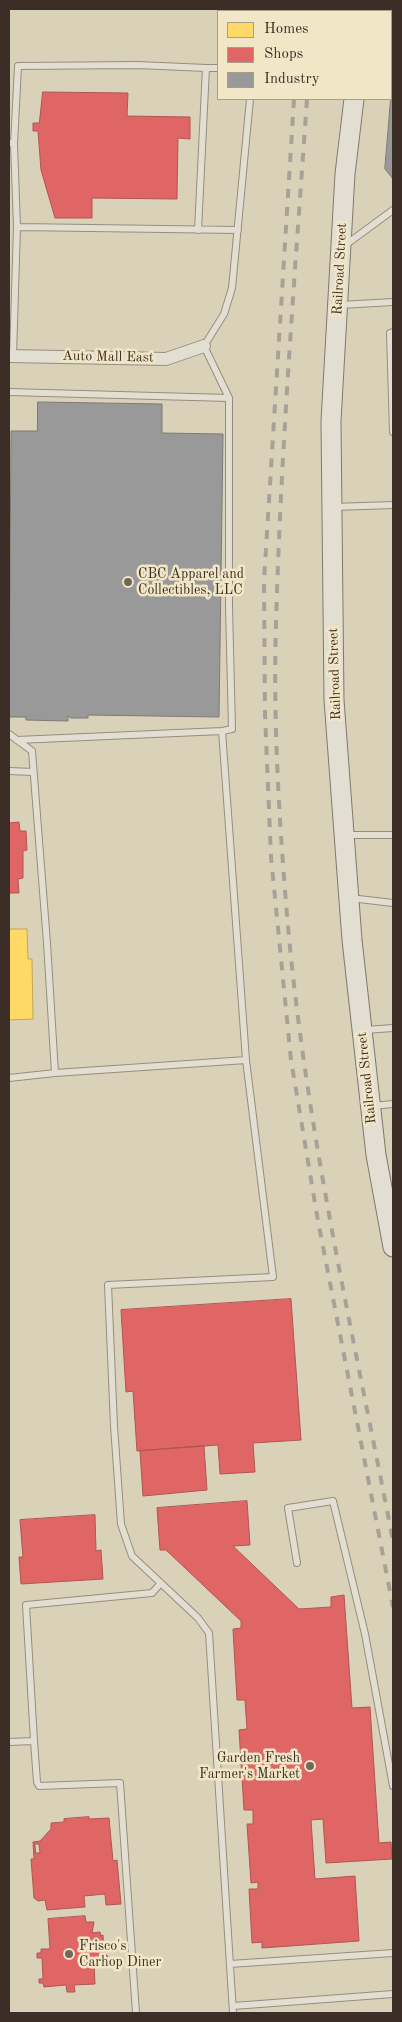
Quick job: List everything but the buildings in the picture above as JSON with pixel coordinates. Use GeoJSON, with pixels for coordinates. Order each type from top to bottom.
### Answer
{"type":"FeatureCollection","features":[{"type":"Feature","properties":{"kind":"street","name":"Railroad Street"},"geometry":{"type":"LineString","coordinates":[[354,100],[346,174],[331,421],[334,700],[349,898],[362,1030],[376,1155],[393,1247]]}},
{"type":"Feature","properties":{"kind":"street","name":"Auto Mall East"},"geometry":{"type":"LineString","coordinates":[[11,356],[166,359],[204,346]]}},
{"type":"Feature","properties":{"kind":"lane"},"geometry":{"type":"LineString","coordinates":[[11,356],[17,227],[12,144],[18,66],[138,65],[217,68]]}},
{"type":"Feature","properties":{"kind":"lane"},"geometry":{"type":"LineString","coordinates":[[198,230],[206,68]]}},
{"type":"Feature","properties":{"kind":"lane"},"geometry":{"type":"LineString","coordinates":[[17,740],[232,729],[229,606],[229,398],[204,346],[224,314],[232,288],[250,100]]}},
{"type":"Feature","properties":{"kind":"lane"},"geometry":{"type":"LineString","coordinates":[[341,248],[393,210]]}},
{"type":"Feature","properties":{"kind":"lane"},"geometry":{"type":"LineString","coordinates":[[17,227],[238,230]]}},
{"type":"Feature","properties":{"kind":"lane"},"geometry":{"type":"LineString","coordinates":[[338,305],[393,302]]}},
{"type":"Feature","properties":{"kind":"lane"},"geometry":{"type":"LineString","coordinates":[[393,332],[390,333],[393,432]]}},
{"type":"Feature","properties":{"kind":"lane"},"geometry":{"type":"LineString","coordinates":[[9,392],[229,398]]}},
{"type":"Feature","properties":{"kind":"lane"},"geometry":{"type":"LineString","coordinates":[[332,507],[393,505]]}},
{"type":"Feature","properties":{"kind":"lane"},"geometry":{"type":"LineString","coordinates":[[222,731],[246,1060],[273,1277],[108,1284],[121,1524],[132,1556],[198,1618],[210,1633],[233,2010],[393,1994]]}},
{"type":"Feature","properties":{"kind":"lane"},"geometry":{"type":"LineString","coordinates":[[9,734],[32,751],[55,1073]]}},
{"type":"Feature","properties":{"kind":"lane"},"geometry":{"type":"LineString","coordinates":[[9,772],[33,772]]}},
{"type":"Feature","properties":{"kind":"lane"},"geometry":{"type":"LineString","coordinates":[[344,835],[393,835]]}},
{"type":"Feature","properties":{"kind":"lane"},"geometry":{"type":"LineString","coordinates":[[349,898],[393,903]]}},
{"type":"Feature","properties":{"kind":"lane"},"geometry":{"type":"LineString","coordinates":[[362,1030],[393,1028]]}},
{"type":"Feature","properties":{"kind":"lane"},"geometry":{"type":"LineString","coordinates":[[9,1078],[55,1073],[246,1060]]}},
{"type":"Feature","properties":{"kind":"lane"},"geometry":{"type":"LineString","coordinates":[[371,1106],[393,1104]]}},
{"type":"Feature","properties":{"kind":"lane"},"geometry":{"type":"LineString","coordinates":[[297,1563],[288,1508],[333,1501],[365,1634],[393,1786]]}},
{"type":"Feature","properties":{"kind":"lane"},"geometry":{"type":"LineString","coordinates":[[136,2013],[120,1783],[40,1786],[37,1782],[26,1605],[152,1593],[161,1583]]}},
{"type":"Feature","properties":{"kind":"lane"},"geometry":{"type":"LineString","coordinates":[[9,1742],[34,1741]]}},
{"type":"Feature","properties":{"kind":"lane"},"geometry":{"type":"LineString","coordinates":[[230,1964],[393,1952]]}},
{"type":"Feature","properties":{"kind":"railway"},"geometry":{"type":"LineString","coordinates":[[294,100],[264,581],[265,714],[271,857],[291,1060],[318,1221],[393,1607]]}},
{"type":"Feature","properties":{"kind":"railway"},"geometry":{"type":"LineString","coordinates":[[307,100],[278,557],[275,696],[279,806],[295,994],[318,1151],[393,1541]]}},
{"type":"Feature","properties":{"kind":"place","name":"CBC Apparel and Collectibles, LLC"},"geometry":{"type":"Point","coordinates":[128,582]}},
{"type":"Feature","properties":{"kind":"place","name":"Garden Fresh Farmer's Market"},"geometry":{"type":"Point","coordinates":[310,1766]}},
{"type":"Feature","properties":{"kind":"place","name":"Frisco's Carhop Diner"},"geometry":{"type":"Point","coordinates":[69,1954]}}]}
